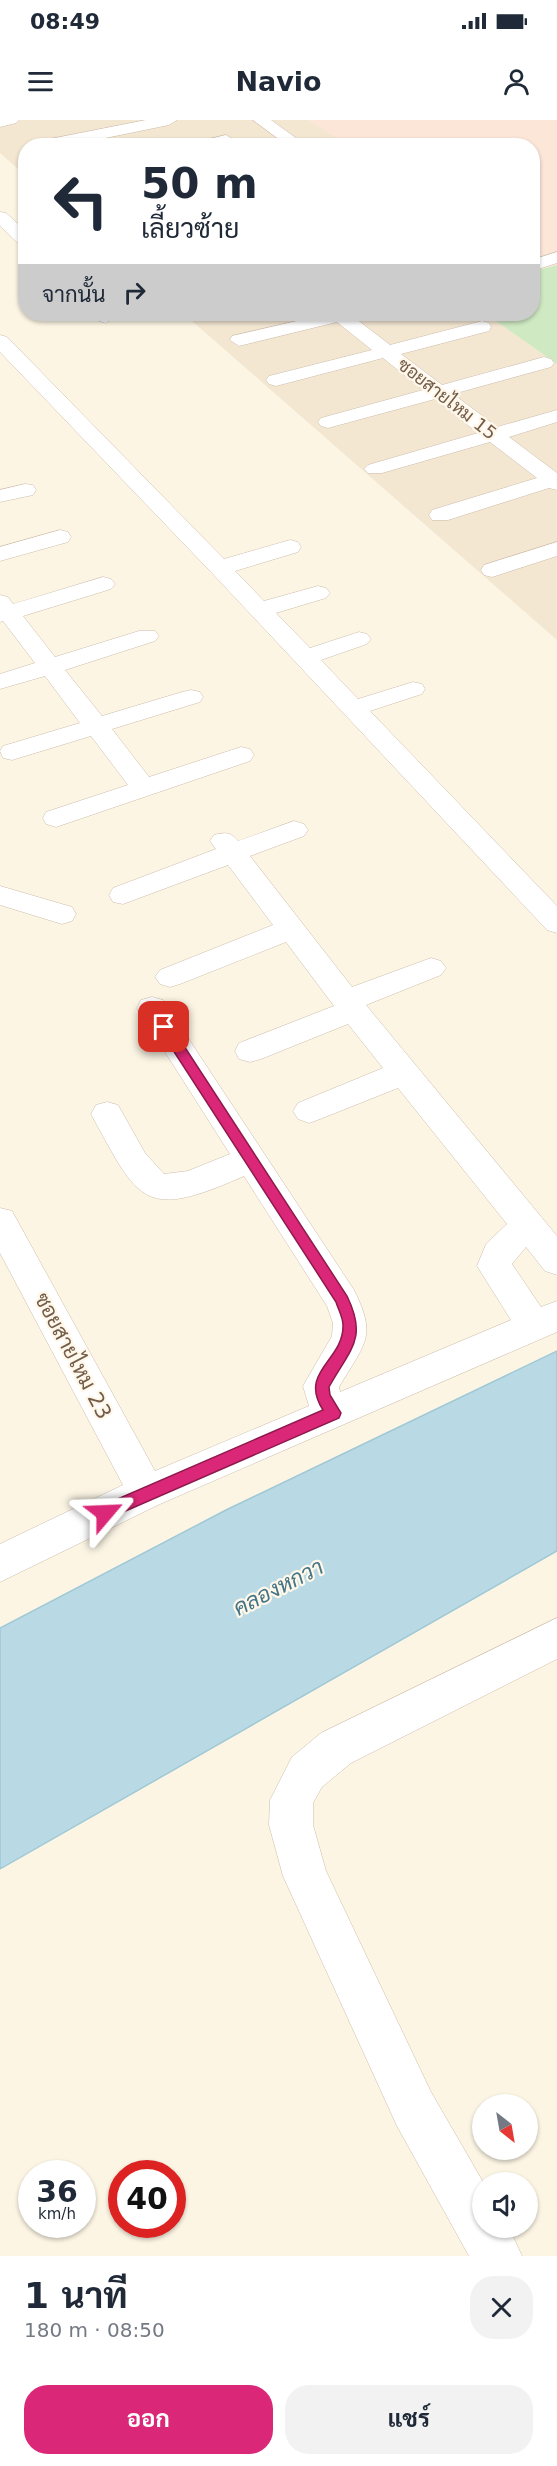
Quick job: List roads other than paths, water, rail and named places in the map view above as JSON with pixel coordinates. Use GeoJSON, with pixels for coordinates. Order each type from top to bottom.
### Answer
{"type":"FeatureCollection","features":[{"type":"Feature","properties":{"kind":"street"},"geometry":{"type":"LineString","coordinates":[[0,122],[11,120]]}},
{"type":"Feature","properties":{"kind":"street"},"geometry":{"type":"LineString","coordinates":[[89,120],[112,138]]}},
{"type":"Feature","properties":{"kind":"street"},"geometry":{"type":"LineString","coordinates":[[80,138],[169,120]]}},
{"type":"Feature","properties":{"kind":"street"},"geometry":{"type":"LineString","coordinates":[[261,120],[287,138]]}},
{"type":"Feature","properties":{"kind":"street"},"geometry":{"type":"LineString","coordinates":[[0,217],[18,212]]}},
{"type":"Feature","properties":{"kind":"street"},"geometry":{"type":"LineString","coordinates":[[0,217],[18,234]]}},
{"type":"Feature","properties":{"kind":"street"},"geometry":{"type":"LineString","coordinates":[[540,263],[557,257]]}},
{"type":"Feature","properties":{"kind":"street"},"geometry":{"type":"LineString","coordinates":[[239,340],[314,321]]}},
{"type":"Feature","properties":{"kind":"street","name":"ซอยสายไหม 15"},"geometry":{"type":"LineString","coordinates":[[350,321],[388,353],[555,481]]}},
{"type":"Feature","properties":{"kind":"street"},"geometry":{"type":"LineString","coordinates":[[276,380],[482,327]]}},
{"type":"Feature","properties":{"kind":"street"},"geometry":{"type":"LineString","coordinates":[[0,341],[220,568],[557,923]]}},
{"type":"Feature","properties":{"kind":"street"},"geometry":{"type":"LineString","coordinates":[[328,422],[544,363]]}},
{"type":"Feature","properties":{"kind":"street"},"geometry":{"type":"LineString","coordinates":[[375,469],[557,416]]}},
{"type":"Feature","properties":{"kind":"street"},"geometry":{"type":"LineString","coordinates":[[440,515],[555,481]]}},
{"type":"Feature","properties":{"kind":"street"},"geometry":{"type":"LineString","coordinates":[[0,496],[25,490]]}},
{"type":"Feature","properties":{"kind":"street"},"geometry":{"type":"LineString","coordinates":[[0,554],[60,537]]}},
{"type":"Feature","properties":{"kind":"street"},"geometry":{"type":"LineString","coordinates":[[220,568],[290,547]]}},
{"type":"Feature","properties":{"kind":"street"},"geometry":{"type":"LineString","coordinates":[[492,570],[557,549]]}},
{"type":"Feature","properties":{"kind":"street"},"geometry":{"type":"LineString","coordinates":[[103,584],[3,610],[96,725],[144,789]]}},
{"type":"Feature","properties":{"kind":"street"},"geometry":{"type":"LineString","coordinates":[[259,610],[318,593]]}},
{"type":"Feature","properties":{"kind":"street"},"geometry":{"type":"LineString","coordinates":[[0,682],[147,636]]}},
{"type":"Feature","properties":{"kind":"street"},"geometry":{"type":"LineString","coordinates":[[304,658],[359,639]]}},
{"type":"Feature","properties":{"kind":"street"},"geometry":{"type":"LineString","coordinates":[[353,709],[412,689]]}},
{"type":"Feature","properties":{"kind":"street"},"geometry":{"type":"LineString","coordinates":[[12,752],[191,697]]}},
{"type":"Feature","properties":{"kind":"street"},"geometry":{"type":"LineString","coordinates":[[56,819],[241,755]]}},
{"type":"Feature","properties":{"kind":"street"},"geometry":{"type":"LineString","coordinates":[[123,895],[235,855],[302,839]]}},
{"type":"Feature","properties":{"kind":"street"},"geometry":{"type":"LineString","coordinates":[[235,855],[349,1005],[557,1261]]}},
{"type":"Feature","properties":{"kind":"street"},"geometry":{"type":"LineString","coordinates":[[0,895],[62,914]]}},
{"type":"Feature","properties":{"kind":"street"},"geometry":{"type":"LineString","coordinates":[[170,977],[292,929]]}},
{"type":"Feature","properties":{"kind":"street"},"geometry":{"type":"LineString","coordinates":[[250,1051],[431,968]]}},
{"type":"Feature","properties":{"kind":"street"},"geometry":{"type":"LineString","coordinates":[[152,1008],[342,1300],[351,1323],[349,1338],[321,1386],[323,1396],[333,1413]]}},
{"type":"Feature","properties":{"kind":"street"},"geometry":{"type":"LineString","coordinates":[[309,1111],[403,1073]]}},
{"type":"Feature","properties":{"kind":"street"},"geometry":{"type":"LineString","coordinates":[[107,1114],[142,1173],[153,1184],[166,1189],[184,1186],[250,1159]]}},
{"type":"Feature","properties":{"kind":"street","name":"ซอยสายไหม 23"},"geometry":{"type":"LineString","coordinates":[[0,1221],[147,1492]]}},
{"type":"Feature","properties":{"kind":"street"},"geometry":{"type":"LineString","coordinates":[[0,1563],[147,1492],[546,1320],[494,1266],[495,1257],[502,1249],[529,1226]]}},
{"type":"Feature","properties":{"kind":"street"},"geometry":{"type":"LineString","coordinates":[[497,2256],[414,2109],[305,1876],[291,1826],[292,1800],[307,1772],[336,1748],[557,1638]]}},
{"type":"Feature","properties":{"kind":"water","name":"คลองหกวา"},"geometry":{"type":"Polygon","coordinates":[[[557,1351],[557,1551],[0,1869],[0,1628],[226,1510],[557,1351]]]}}]}
